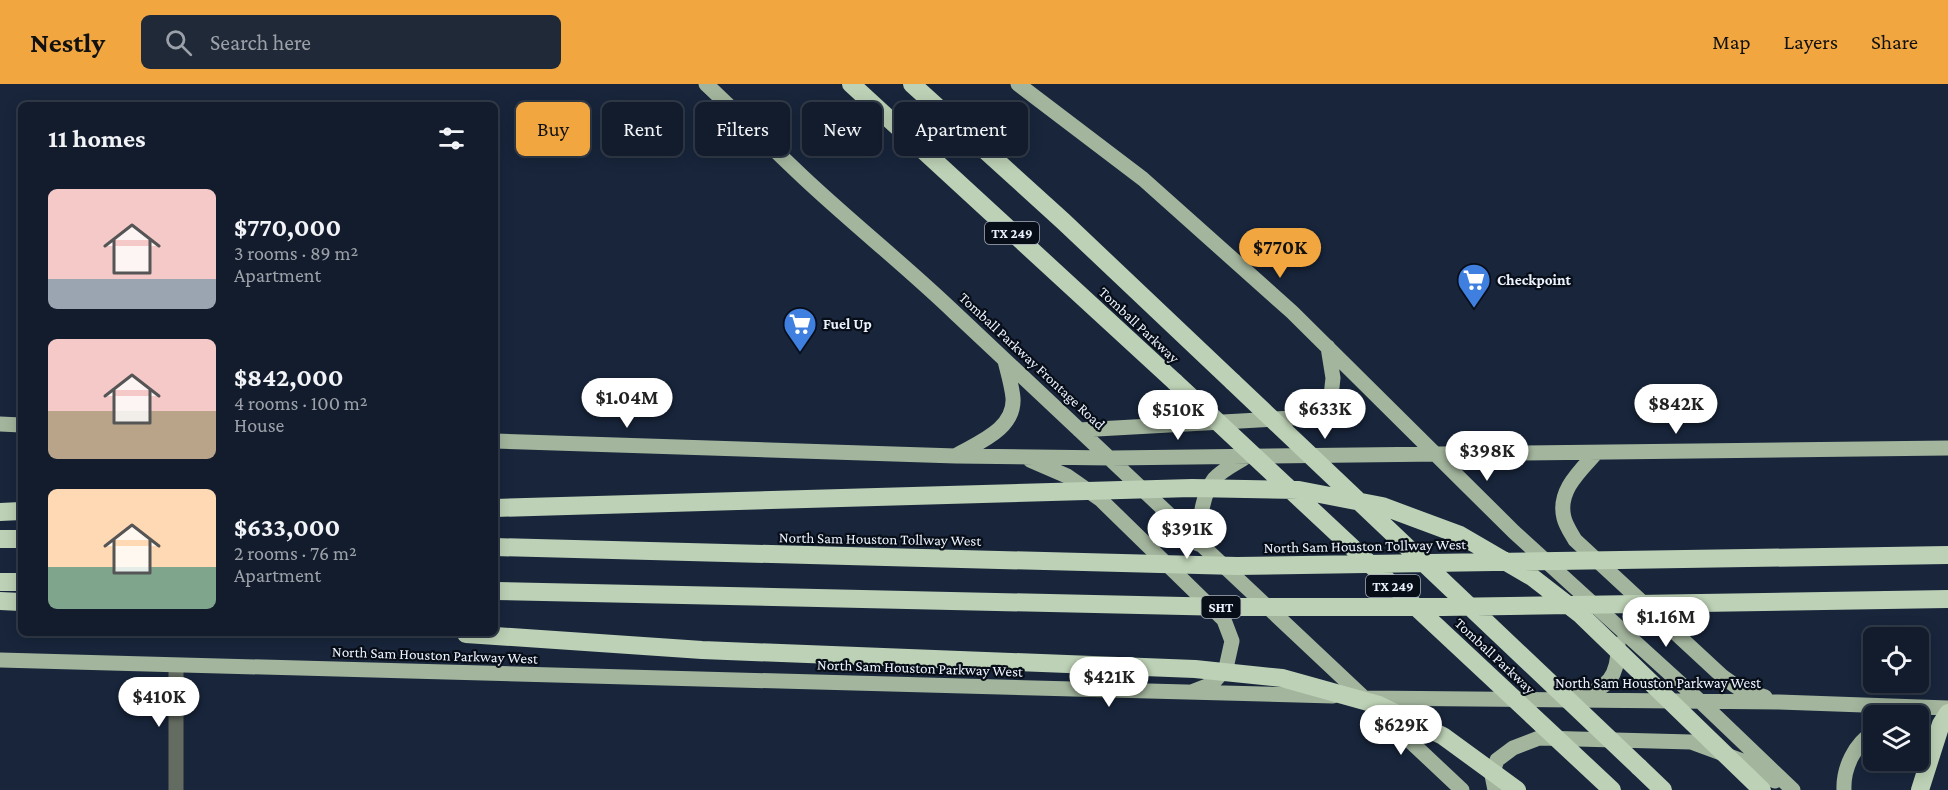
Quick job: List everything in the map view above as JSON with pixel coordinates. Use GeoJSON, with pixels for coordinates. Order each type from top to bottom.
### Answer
{"type":"FeatureCollection","features":[{"type":"Feature","properties":{"kind":"highway","name":"Tomball Parkway"},"geometry":{"type":"LineString","coordinates":[[851,84],[1612,790]]}},
{"type":"Feature","properties":{"kind":"highway","name":"Tomball Parkway"},"geometry":{"type":"LineString","coordinates":[[912,84],[1063,221],[1663,790]]}},
{"type":"Feature","properties":{"kind":"highway"},"geometry":{"type":"LineString","coordinates":[[498,508],[1192,488],[1299,490],[1382,506],[1460,535],[1532,577],[1581,615],[1762,790]]}},
{"type":"Feature","properties":{"kind":"highway"},"geometry":{"type":"LineString","coordinates":[[0,512],[18,511]]}},
{"type":"Feature","properties":{"kind":"highway"},"geometry":{"type":"LineString","coordinates":[[0,539],[18,539]]}},
{"type":"Feature","properties":{"kind":"highway","name":"North Sam Houston Tollway West"},"geometry":{"type":"LineString","coordinates":[[498,547],[1237,566],[1948,555]]}},
{"type":"Feature","properties":{"kind":"highway"},"geometry":{"type":"LineString","coordinates":[[0,582],[18,582]]}},
{"type":"Feature","properties":{"kind":"highway","name":"SHT"},"geometry":{"type":"LineString","coordinates":[[498,591],[1228,607],[1443,607],[1948,599]]}},
{"type":"Feature","properties":{"kind":"highway"},"geometry":{"type":"LineString","coordinates":[[0,601],[18,602]]}},
{"type":"Feature","properties":{"kind":"highway"},"geometry":{"type":"LineString","coordinates":[[497,636],[714,650],[1195,669],[1282,678],[1379,705],[1443,736],[1517,790]]}},
{"type":"Feature","properties":{"kind":"highway"},"geometry":{"type":"LineString","coordinates":[[1920,790],[1941,724],[1948,711]]}},
{"type":"Feature","properties":{"kind":"main road","name":"Tomball Parkway Frontage Road"},"geometry":{"type":"LineString","coordinates":[[706,84],[804,178],[952,310],[1462,790]]}},
{"type":"Feature","properties":{"kind":"main road"},"geometry":{"type":"LineString","coordinates":[[1018,84],[1143,178],[1292,312],[1514,532],[1701,702],[1792,790]]}},
{"type":"Feature","properties":{"kind":"main road"},"geometry":{"type":"LineString","coordinates":[[1078,430],[1293,418],[1321,411],[1331,396],[1333,378],[1328,347]]}},
{"type":"Feature","properties":{"kind":"main road"},"geometry":{"type":"LineString","coordinates":[[956,456],[991,435],[1006,423],[1012,412],[1013,398],[1005,361]]}},
{"type":"Feature","properties":{"kind":"main road"},"geometry":{"type":"LineString","coordinates":[[0,424],[18,425]]}},
{"type":"Feature","properties":{"kind":"main road"},"geometry":{"type":"LineString","coordinates":[[498,441],[1111,459],[1948,448]]}},
{"type":"Feature","properties":{"kind":"main road"},"geometry":{"type":"LineString","coordinates":[[1596,453],[1570,482],[1564,499],[1564,518],[1575,540],[1723,677],[1740,689],[1779,702]]}},
{"type":"Feature","properties":{"kind":"main road"},"geometry":{"type":"LineString","coordinates":[[1023,457],[1067,476],[1100,499],[1224,620],[1232,641],[1226,668],[1212,684],[1188,693]]}},
{"type":"Feature","properties":{"kind":"main road"},"geometry":{"type":"LineString","coordinates":[[1198,544],[1200,518],[1214,480],[1224,470],[1246,457]]}},
{"type":"Feature","properties":{"kind":"main road"},"geometry":{"type":"LineString","coordinates":[[1560,700],[1597,690],[1613,677],[1617,664],[1618,644],[1603,614]]}},
{"type":"Feature","properties":{"kind":"main road","name":"North Sam Houston Parkway West"},"geometry":{"type":"LineString","coordinates":[[0,660],[1363,698],[1779,702],[1948,711]]}},
{"type":"Feature","properties":{"kind":"main road"},"geometry":{"type":"LineString","coordinates":[[1929,715],[1948,711]]}},
{"type":"Feature","properties":{"kind":"main road"},"geometry":{"type":"LineString","coordinates":[[1495,790],[1492,775],[1497,760],[1514,748],[1539,738],[1691,742],[1740,760],[1792,790]]}},
{"type":"Feature","properties":{"kind":"main road"},"geometry":{"type":"LineString","coordinates":[[1844,790],[1851,757],[1863,740]]}},
{"type":"Feature","properties":{"kind":"street"},"geometry":{"type":"LineString","coordinates":[[176,666],[176,790]]}},
{"type":"Feature","properties":{"kind":"place","name":"Checkpoint"},"geometry":{"type":"Point","coordinates":[1474,309]}},
{"type":"Feature","properties":{"kind":"place","name":"Fuel Up"},"geometry":{"type":"Point","coordinates":[800,353]}}]}
